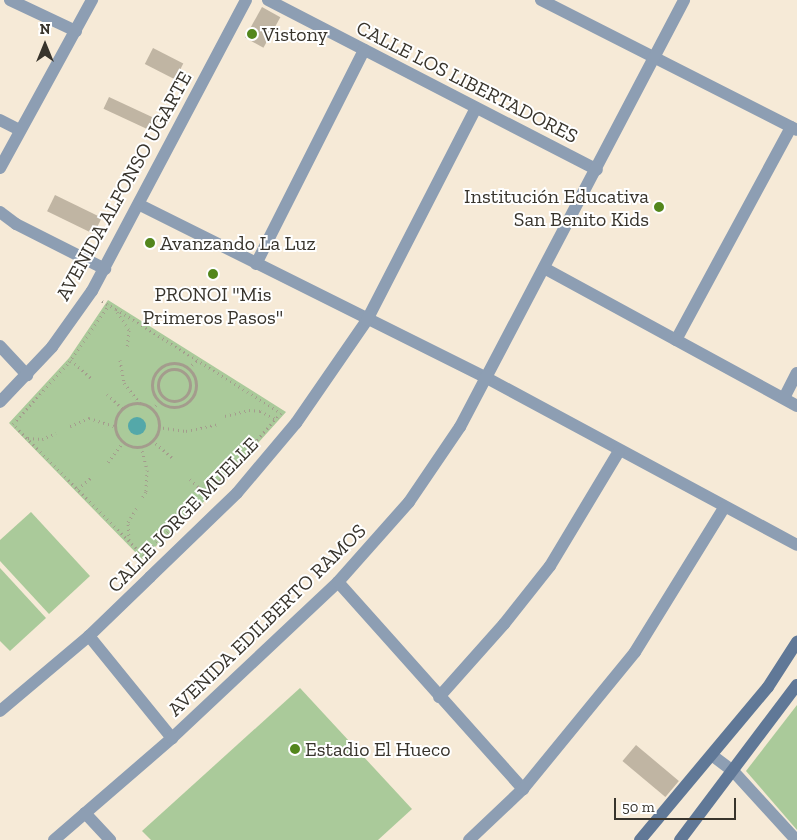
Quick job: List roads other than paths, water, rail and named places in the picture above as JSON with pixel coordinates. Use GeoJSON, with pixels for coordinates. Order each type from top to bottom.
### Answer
{"type":"FeatureCollection","features":[{"type":"Feature","properties":{"kind":"main road"},"geometry":{"type":"LineString","coordinates":[[640,840],[713,756],[768,686],[797,642]]}},
{"type":"Feature","properties":{"kind":"main road"},"geometry":{"type":"LineString","coordinates":[[680,840],[734,772],[797,685]]}},
{"type":"Feature","properties":{"kind":"street"},"geometry":{"type":"LineString","coordinates":[[10,0],[76,31]]}},
{"type":"Feature","properties":{"kind":"street"},"geometry":{"type":"LineString","coordinates":[[0,168],[92,0]]}},
{"type":"Feature","properties":{"kind":"street","name":"AVENIDA ALFONSO UGARTE"},"geometry":{"type":"LineString","coordinates":[[0,402],[52,347],[105,270],[246,0]]}},
{"type":"Feature","properties":{"kind":"street","name":"CALLE LOS LIBERTADORES"},"geometry":{"type":"LineString","coordinates":[[268,0],[597,170]]}},
{"type":"Feature","properties":{"kind":"street"},"geometry":{"type":"LineString","coordinates":[[541,0],[656,56],[794,129],[676,340]]}},
{"type":"Feature","properties":{"kind":"street","name":"AVENIDA EDILBERTO RAMOS"},"geometry":{"type":"LineString","coordinates":[[54,840],[172,738],[338,582],[409,502],[460,427],[597,170],[684,0]]}},
{"type":"Feature","properties":{"kind":"street"},"geometry":{"type":"LineString","coordinates":[[256,264],[364,50]]}},
{"type":"Feature","properties":{"kind":"street","name":"CALLE JORGE MUELLE"},"geometry":{"type":"LineString","coordinates":[[0,712],[89,636],[237,493],[296,422],[367,320],[476,108]]}},
{"type":"Feature","properties":{"kind":"street"},"geometry":{"type":"LineString","coordinates":[[0,120],[20,130]]}},
{"type":"Feature","properties":{"kind":"street"},"geometry":{"type":"LineString","coordinates":[[140,205],[367,320],[485,377],[724,508],[797,545]]}},
{"type":"Feature","properties":{"kind":"street"},"geometry":{"type":"LineString","coordinates":[[0,212],[16,224],[105,270]]}},
{"type":"Feature","properties":{"kind":"street"},"geometry":{"type":"LineString","coordinates":[[544,268],[797,406]]}},
{"type":"Feature","properties":{"kind":"street"},"geometry":{"type":"LineString","coordinates":[[0,346],[27,375]]}},
{"type":"Feature","properties":{"kind":"street"},"geometry":{"type":"LineString","coordinates":[[784,398],[797,373]]}},
{"type":"Feature","properties":{"kind":"street"},"geometry":{"type":"LineString","coordinates":[[438,697],[504,624],[550,566],[619,451]]}},
{"type":"Feature","properties":{"kind":"street"},"geometry":{"type":"LineString","coordinates":[[468,840],[523,789],[635,652],[724,508]]}},
{"type":"Feature","properties":{"kind":"street"},"geometry":{"type":"LineString","coordinates":[[338,582],[438,697],[523,789]]}},
{"type":"Feature","properties":{"kind":"street"},"geometry":{"type":"LineString","coordinates":[[89,636],[172,738]]}},
{"type":"Feature","properties":{"kind":"street"},"geometry":{"type":"LineString","coordinates":[[713,756],[734,772],[796,840]]}},
{"type":"Feature","properties":{"kind":"street"},"geometry":{"type":"LineString","coordinates":[[85,813],[110,840]]}},
{"type":"Feature","properties":{"kind":"water"},"geometry":{"type":"Polygon","coordinates":[[[137,417],[143,420],[146,426],[143,432],[137,435],[131,432],[128,426],[131,420],[137,417]]]}},
{"type":"Feature","properties":{"kind":"place","name":"Vistony"},"geometry":{"type":"Point","coordinates":[252,34]}},
{"type":"Feature","properties":{"kind":"place","name":"Institución Educativa San Benito Kids"},"geometry":{"type":"Point","coordinates":[659,207]}},
{"type":"Feature","properties":{"kind":"place","name":"Avanzando La Luz"},"geometry":{"type":"Point","coordinates":[150,243]}},
{"type":"Feature","properties":{"kind":"place","name":"PRONOI \"Mis Primeros Pasos\""},"geometry":{"type":"Point","coordinates":[213,274]}},
{"type":"Feature","properties":{"kind":"place","name":"Estadio El Hueco"},"geometry":{"type":"Point","coordinates":[295,749]}}]}
